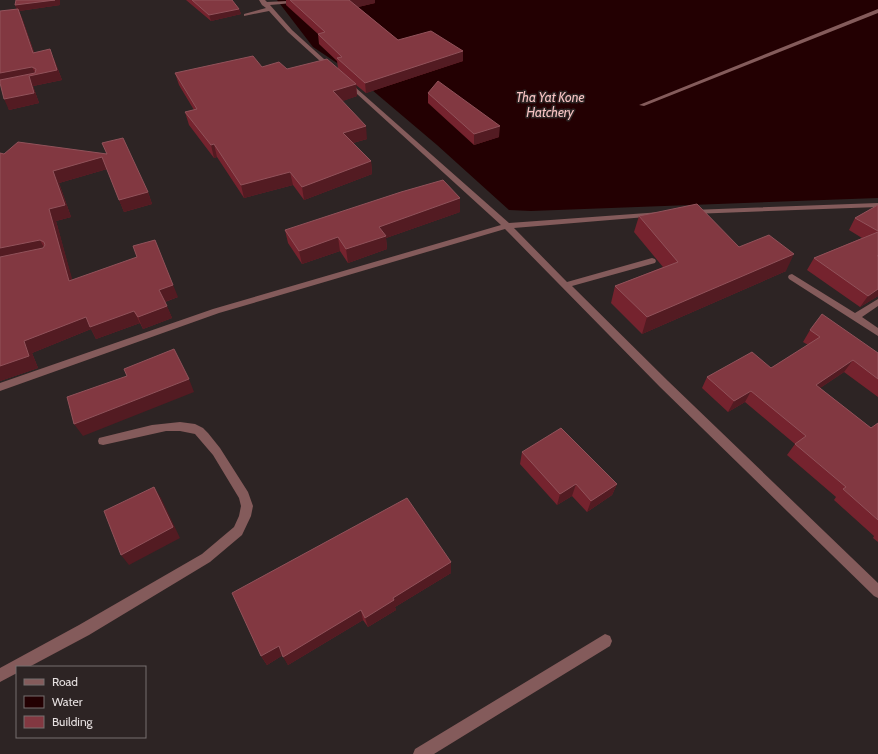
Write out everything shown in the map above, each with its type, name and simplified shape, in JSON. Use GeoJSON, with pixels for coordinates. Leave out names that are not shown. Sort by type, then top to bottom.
{"type":"FeatureCollection","features":[{"type":"Feature","properties":{"kind":"street"},"geometry":{"type":"LineString","coordinates":[[263,2],[304,0]]}},
{"type":"Feature","properties":{"kind":"street"},"geometry":{"type":"LineString","coordinates":[[263,2],[290,31],[507,226],[664,384],[878,592]]}},
{"type":"Feature","properties":{"kind":"street"},"geometry":{"type":"LineString","coordinates":[[246,15],[270,9]]}},
{"type":"Feature","properties":{"kind":"street"},"geometry":{"type":"LineString","coordinates":[[642,105],[878,11]]}},
{"type":"Feature","properties":{"kind":"street"},"geometry":{"type":"LineString","coordinates":[[687,213],[878,205]]}},
{"type":"Feature","properties":{"kind":"street"},"geometry":{"type":"LineString","coordinates":[[0,387],[216,311],[507,226],[623,215],[663,214]]}},
{"type":"Feature","properties":{"kind":"street"},"geometry":{"type":"LineString","coordinates":[[566,285],[652,261]]}},
{"type":"Feature","properties":{"kind":"street"},"geometry":{"type":"LineString","coordinates":[[792,277],[878,332]]}},
{"type":"Feature","properties":{"kind":"street"},"geometry":{"type":"LineString","coordinates":[[855,317],[878,302]]}},
{"type":"Feature","properties":{"kind":"street"},"geometry":{"type":"LineString","coordinates":[[18,666],[84,630],[206,558],[238,531],[245,516],[247,506],[244,496],[206,438],[198,430],[186,426],[154,429],[103,441]]}},
{"type":"Feature","properties":{"kind":"street"},"geometry":{"type":"LineString","coordinates":[[420,754],[605,641]]}},
{"type":"Feature","properties":{"kind":"street"},"geometry":{"type":"LineString","coordinates":[[0,676],[16,667]]}},
{"type":"Feature","properties":{"kind":"water","name":"Tha Yat Kone Hatchery"},"geometry":{"type":"Polygon","coordinates":[[[277,0],[878,0],[878,198],[531,211],[509,210],[437,145],[352,73],[313,47],[277,0]]]}},
{"type":"Feature","properties":{"kind":"building"},"geometry":{"type":"Polygon","coordinates":[[[16,0],[55,0],[15,5],[16,0]]]}},
{"type":"Feature","properties":{"kind":"building"},"geometry":{"type":"Polygon","coordinates":[[[192,0],[232,0],[239,9],[209,15],[192,0]]]}},
{"type":"Feature","properties":{"kind":"building"},"geometry":{"type":"Polygon","coordinates":[[[290,0],[349,0],[398,40],[431,31],[463,51],[365,83],[337,58],[342,57],[318,34],[325,32],[290,0]]]}},
{"type":"Feature","properties":{"kind":"building"},"geometry":{"type":"Polygon","coordinates":[[[18,9],[33,53],[50,49],[57,70],[29,76],[34,93],[4,99],[0,80],[35,73],[36,69],[32,67],[0,73],[0,11],[18,9]]]}},
{"type":"Feature","properties":{"kind":"building"},"geometry":{"type":"Polygon","coordinates":[[[253,56],[262,67],[279,62],[287,69],[327,59],[356,84],[333,91],[366,126],[343,133],[371,161],[302,187],[290,172],[241,185],[214,144],[211,145],[185,112],[197,109],[175,73],[253,56]]]}},
{"type":"Feature","properties":{"kind":"building"},"geometry":{"type":"Polygon","coordinates":[[[438,81],[500,126],[474,134],[428,93],[438,81]]]}},
{"type":"Feature","properties":{"kind":"building"},"geometry":{"type":"Polygon","coordinates":[[[123,138],[148,192],[119,200],[102,157],[53,171],[65,205],[49,209],[69,281],[137,257],[133,246],[155,240],[173,285],[159,290],[167,306],[138,317],[134,311],[90,327],[86,317],[24,341],[29,356],[0,366],[0,257],[43,248],[45,245],[44,242],[40,240],[0,248],[0,153],[4,154],[18,142],[107,154],[102,143],[123,138]]]}},
{"type":"Feature","properties":{"kind":"building"},"geometry":{"type":"Polygon","coordinates":[[[443,180],[460,198],[379,227],[386,236],[346,249],[338,237],[299,251],[285,230],[401,192],[443,180]]]}},
{"type":"Feature","properties":{"kind":"building"},"geometry":{"type":"Polygon","coordinates":[[[697,204],[739,247],[769,235],[794,254],[647,317],[615,286],[678,262],[639,216],[697,204]]]}},
{"type":"Feature","properties":{"kind":"building"},"geometry":{"type":"Polygon","coordinates":[[[878,205],[878,231],[855,218],[878,205]]]}},
{"type":"Feature","properties":{"kind":"building"},"geometry":{"type":"Polygon","coordinates":[[[878,232],[878,289],[868,296],[814,258],[878,232]]]}},
{"type":"Feature","properties":{"kind":"building"},"geometry":{"type":"Polygon","coordinates":[[[822,314],[878,353],[878,379],[853,360],[816,385],[871,428],[878,423],[878,520],[843,489],[846,487],[795,444],[806,436],[751,391],[734,401],[707,377],[752,352],[771,368],[820,337],[810,330],[822,314]]]}},
{"type":"Feature","properties":{"kind":"building"},"geometry":{"type":"Polygon","coordinates":[[[174,349],[189,379],[74,424],[67,397],[127,376],[124,369],[174,349]]]}},
{"type":"Feature","properties":{"kind":"building"},"geometry":{"type":"Polygon","coordinates":[[[561,428],[617,484],[591,501],[576,484],[560,494],[522,452],[561,428]]]}},
{"type":"Feature","properties":{"kind":"building"},"geometry":{"type":"Polygon","coordinates":[[[154,487],[173,527],[121,555],[104,511],[154,487]]]}},
{"type":"Feature","properties":{"kind":"building"},"geometry":{"type":"Polygon","coordinates":[[[407,498],[451,562],[393,598],[394,600],[365,618],[361,610],[283,657],[279,646],[261,656],[232,593],[407,498]]]}}]}
